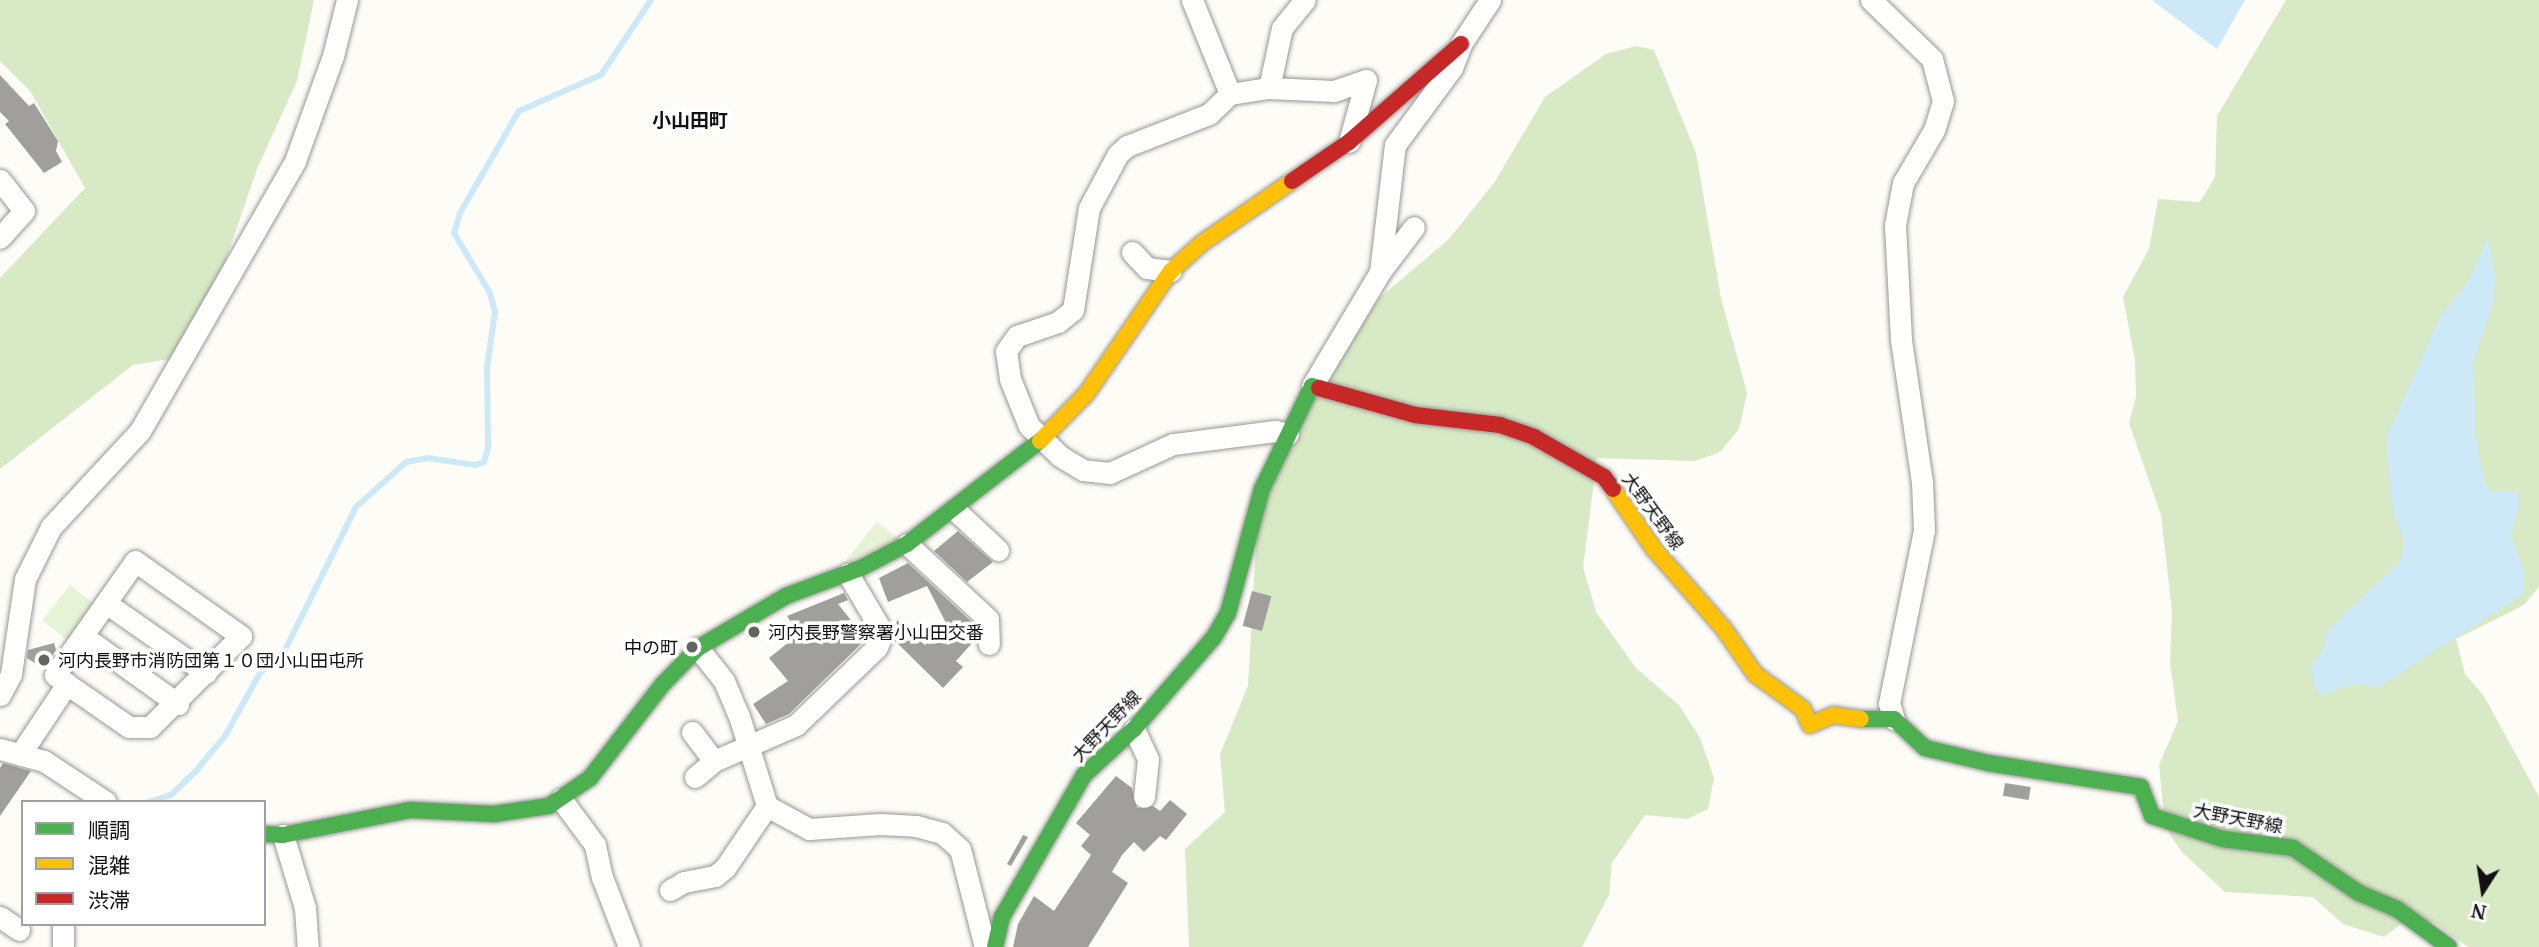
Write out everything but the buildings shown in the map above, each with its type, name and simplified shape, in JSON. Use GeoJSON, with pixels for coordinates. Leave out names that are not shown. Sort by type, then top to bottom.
{"type":"FeatureCollection","features":[{"type":"Feature","properties":{"kind":"main road"},"geometry":{"type":"LineString","coordinates":[[274,835],[411,810],[494,814],[550,806],[561,799],[590,778],[663,684],[698,648],[786,596],[848,574],[906,544],[955,510],[1041,440],[1087,393],[1171,271],[1202,243],[1349,142],[1461,44]]}},
{"type":"Feature","properties":{"kind":"main road","name":"大野天野線"},"geometry":{"type":"LineString","coordinates":[[995,947],[1002,917],[1083,775],[1134,729],[1214,637],[1228,613],[1262,489],[1312,386],[1415,415],[1500,425],[1567,455],[1604,477],[1654,549],[1724,629],[1755,674],[1803,709],[1810,725],[1833,715],[1879,722],[1894,719],[1925,748],[1988,763],[2141,788],[2152,816],[2223,839],[2293,848],[2359,893],[2397,909],[2449,947]]}},
{"type":"Feature","properties":{"kind":"street"},"geometry":{"type":"LineString","coordinates":[[0,695],[11,674],[25,579],[51,527],[140,431],[295,162],[333,56],[347,0]]}},
{"type":"Feature","properties":{"kind":"street"},"geometry":{"type":"LineString","coordinates":[[1192,0],[1230,94]]}},
{"type":"Feature","properties":{"kind":"street"},"geometry":{"type":"LineString","coordinates":[[1269,88],[1282,28],[1305,0]]}},
{"type":"Feature","properties":{"kind":"street"},"geometry":{"type":"LineString","coordinates":[[1380,272],[1395,145],[1452,68],[1461,44],[1490,0]]}},
{"type":"Feature","properties":{"kind":"street"},"geometry":{"type":"LineString","coordinates":[[1871,0],[1932,59],[1943,101],[1934,130],[1903,183],[1895,225],[1901,340],[1922,482],[1924,530],[1889,703],[1894,719]]}},
{"type":"Feature","properties":{"kind":"street"},"geometry":{"type":"LineString","coordinates":[[1288,434],[1275,431],[1173,444],[1110,473],[1074,466],[1041,440],[1022,415],[1006,351],[1017,336],[1058,322],[1073,310],[1073,235],[1118,154],[1209,114],[1230,94],[1269,88],[1309,93],[1334,91],[1366,80],[1349,142]]}},
{"type":"Feature","properties":{"kind":"street"},"geometry":{"type":"LineString","coordinates":[[0,180],[24,211],[0,238]]}},
{"type":"Feature","properties":{"kind":"street"},"geometry":{"type":"LineString","coordinates":[[1312,386],[1380,272],[1414,227]]}},
{"type":"Feature","properties":{"kind":"street"},"geometry":{"type":"LineString","coordinates":[[1132,253],[1147,268],[1171,271]]}},
{"type":"Feature","properties":{"kind":"street"},"geometry":{"type":"LineString","coordinates":[[955,510],[998,550]]}},
{"type":"Feature","properties":{"kind":"street"},"geometry":{"type":"LineString","coordinates":[[906,544],[988,619],[989,644]]}},
{"type":"Feature","properties":{"kind":"street"},"geometry":{"type":"LineString","coordinates":[[135,561],[240,636],[178,704],[149,727],[136,729],[55,675],[83,636],[135,561]]}},
{"type":"Feature","properties":{"kind":"street"},"geometry":{"type":"LineString","coordinates":[[695,777],[714,761],[796,724],[877,647],[883,633],[848,574]]}},
{"type":"Feature","properties":{"kind":"street"},"geometry":{"type":"LineString","coordinates":[[106,603],[206,673]]}},
{"type":"Feature","properties":{"kind":"street"},"geometry":{"type":"LineString","coordinates":[[83,636],[178,704]]}},
{"type":"Feature","properties":{"kind":"street"},"geometry":{"type":"LineString","coordinates":[[698,648],[724,681],[749,743],[759,791],[767,806],[809,829],[880,824],[916,826],[942,834],[960,849],[985,947]]}},
{"type":"Feature","properties":{"kind":"street"},"geometry":{"type":"LineString","coordinates":[[67,684],[10,751],[44,761],[103,800]]}},
{"type":"Feature","properties":{"kind":"street"},"geometry":{"type":"LineString","coordinates":[[1134,729],[1148,759],[1144,797]]}},
{"type":"Feature","properties":{"kind":"street"},"geometry":{"type":"LineString","coordinates":[[692,733],[714,761]]}},
{"type":"Feature","properties":{"kind":"street"},"geometry":{"type":"LineString","coordinates":[[561,799],[595,845],[602,877],[629,947]]}},
{"type":"Feature","properties":{"kind":"street"},"geometry":{"type":"LineString","coordinates":[[670,890],[684,882],[715,876],[725,868],[767,806]]}},
{"type":"Feature","properties":{"kind":"street"},"geometry":{"type":"LineString","coordinates":[[274,835],[305,908],[308,947]]}},
{"type":"Feature","properties":{"kind":"street"},"geometry":{"type":"LineString","coordinates":[[0,917],[19,930]]}},
{"type":"Feature","properties":{"kind":"street"},"geometry":{"type":"LineString","coordinates":[[63,926],[63,947]]}},
{"type":"Feature","properties":{"kind":"green space"},"geometry":{"type":"Polygon","coordinates":[[[0,0],[314,0],[297,81],[257,169],[193,355],[133,365],[0,469],[0,278],[85,188],[30,91],[0,61],[0,0]]]}},
{"type":"Feature","properties":{"kind":"green space"},"geometry":{"type":"Polygon","coordinates":[[[2286,0],[2539,0],[2539,587],[2524,605],[2456,639],[2465,674],[2484,696],[2539,797],[2539,947],[2468,947],[2434,922],[2401,924],[2384,937],[2343,924],[2313,897],[2225,892],[2181,851],[2165,827],[2159,765],[2178,721],[2170,662],[2172,611],[2161,515],[2129,423],[2136,397],[2135,360],[2123,297],[2149,249],[2158,199],[2200,202],[2215,177],[2217,116],[2286,0]]]}},
{"type":"Feature","properties":{"kind":"green space"},"geometry":{"type":"Polygon","coordinates":[[[1636,46],[1654,50],[1696,153],[1721,298],[1747,393],[1739,429],[1720,452],[1695,461],[1597,458],[1583,567],[1596,612],[1636,668],[1679,705],[1700,738],[1714,778],[1708,809],[1687,819],[1645,815],[1612,863],[1609,895],[1582,947],[1189,947],[1185,849],[1225,812],[1220,754],[1248,686],[1256,543],[1274,439],[1357,317],[1449,239],[1494,183],[1545,97],[1606,54],[1636,46]]]}},
{"type":"Feature","properties":{"kind":"green space"},"geometry":{"type":"Polygon","coordinates":[[[877,522],[899,539],[843,564],[877,522]]]}},
{"type":"Feature","properties":{"kind":"green space"},"geometry":{"type":"Polygon","coordinates":[[[70,585],[99,608],[71,643],[42,620],[70,585]]]}},
{"type":"Feature","properties":{"kind":"water"},"geometry":{"type":"Polygon","coordinates":[[[2152,0],[2245,0],[2217,49],[2152,0]]]}},
{"type":"Feature","properties":{"kind":"water"},"geometry":{"type":"Polygon","coordinates":[[[2488,237],[2496,277],[2493,304],[2474,358],[2475,434],[2485,483],[2493,492],[2517,492],[2520,502],[2511,537],[2524,569],[2524,594],[2377,688],[2354,683],[2322,695],[2314,685],[2311,666],[2323,651],[2327,631],[2401,561],[2404,542],[2393,510],[2386,439],[2440,317],[2469,280],[2488,237]]]}},
{"type":"Feature","properties":{"kind":"waterway"},"geometry":{"type":"LineString","coordinates":[[155,800],[171,795],[195,772],[225,736],[260,673],[283,654],[356,507],[406,462],[428,458],[475,465],[484,462],[488,448],[487,367],[495,312],[490,293],[454,233],[460,213],[519,111],[601,75],[651,0]]}},
{"type":"Feature","properties":{"kind":"traffic: fast"},"geometry":{"type":"LineString","coordinates":[[995,947],[1002,917],[1084,775],[1134,729],[1214,637],[1228,613],[1262,489],[1312,386],[1319,388]]}},
{"type":"Feature","properties":{"kind":"traffic: fast"},"geometry":{"type":"LineString","coordinates":[[266,834],[283,835],[411,810],[494,814],[549,806],[590,778],[663,684],[698,648],[786,596],[861,568],[907,544],[1040,441]]}},
{"type":"Feature","properties":{"kind":"traffic: fast"},"geometry":{"type":"LineString","coordinates":[[1861,719],[1894,719],[1925,748],[1988,763],[2141,787],[2152,816],[2223,839],[2293,848],[2359,893],[2397,909],[2449,947]]}},
{"type":"Feature","properties":{"kind":"traffic: slow"},"geometry":{"type":"LineString","coordinates":[[1040,441],[1087,393],[1171,271],[1202,243],[1292,181]]}},
{"type":"Feature","properties":{"kind":"traffic: slow"},"geometry":{"type":"LineString","coordinates":[[1613,489],[1654,549],[1724,629],[1755,674],[1803,709],[1810,725],[1833,715],[1861,719]]}},
{"type":"Feature","properties":{"kind":"traffic: jam"},"geometry":{"type":"LineString","coordinates":[[1292,181],[1349,142],[1461,44]]}},
{"type":"Feature","properties":{"kind":"traffic: jam"},"geometry":{"type":"LineString","coordinates":[[1319,388],[1415,415],[1500,425],[1534,437],[1604,477],[1613,489]]}},
{"type":"Feature","properties":{"kind":"place","name":"河内長野警察署小山田交番"},"geometry":{"type":"Point","coordinates":[754,632]}},
{"type":"Feature","properties":{"kind":"place","name":"中の町"},"geometry":{"type":"Point","coordinates":[692,647]}},
{"type":"Feature","properties":{"kind":"place","name":"河内長野市消防団第１０団小山田屯所"},"geometry":{"type":"Point","coordinates":[44,660]}},
{"type":"Feature","properties":{"kind":"district","name":"小山田町"},"geometry":{"type":"Point","coordinates":[690,120]}}]}
